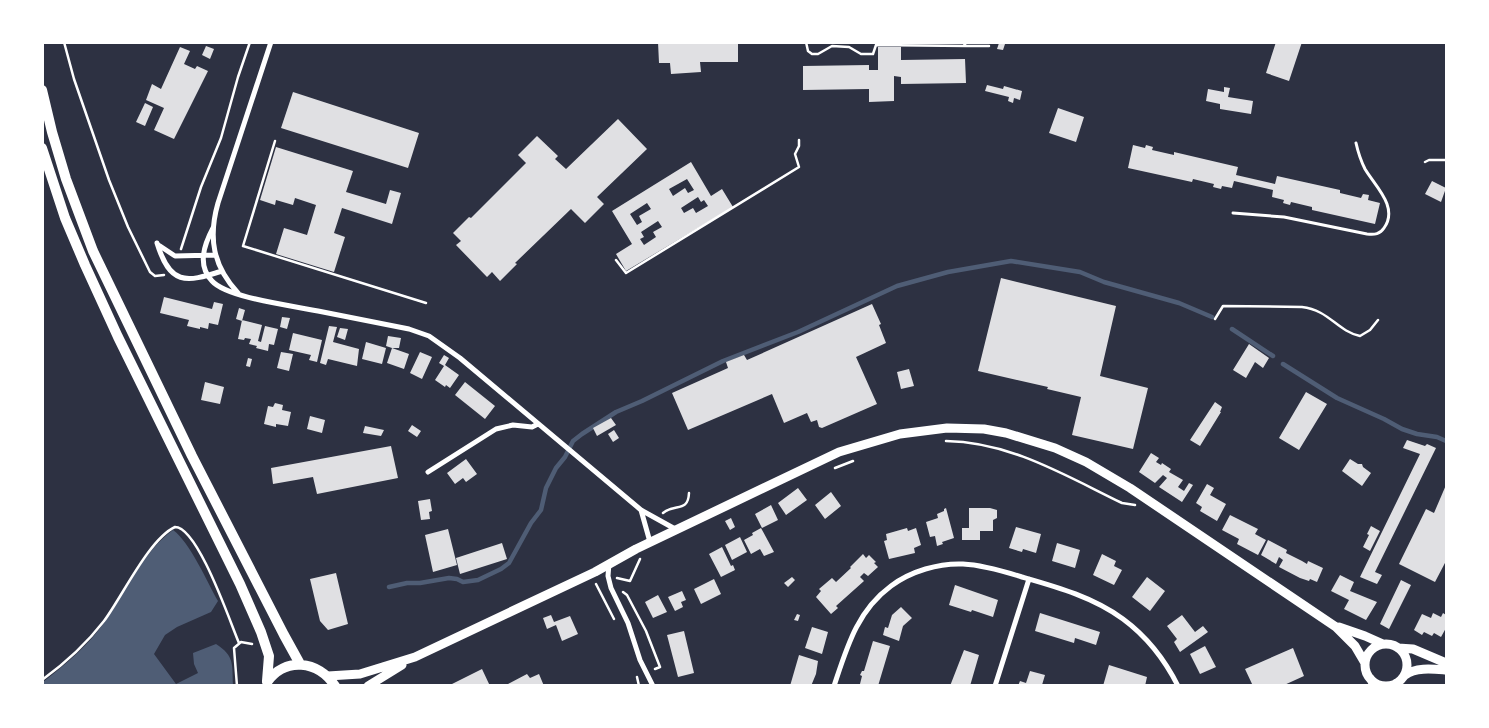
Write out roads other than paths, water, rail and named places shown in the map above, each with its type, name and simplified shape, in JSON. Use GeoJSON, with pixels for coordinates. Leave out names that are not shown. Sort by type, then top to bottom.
{"type":"FeatureCollection","features":[{"type":"Feature","properties":{"kind":"main road"},"geometry":{"type":"LineString","coordinates":[[42,90],[66,179],[93,251],[192,456],[300,664]]}},
{"type":"Feature","properties":{"kind":"main road"},"geometry":{"type":"LineString","coordinates":[[42,148],[65,218],[85,264],[118,336],[240,584],[261,632],[269,656],[266,683]]}},
{"type":"Feature","properties":{"kind":"main road"},"geometry":{"type":"LineString","coordinates":[[368,686],[415,657],[848,448],[900,434],[947,428],[984,429],[1006,433],[1033,441],[1086,462],[1142,496],[1336,627],[1355,646],[1372,682],[1383,685],[1396,684],[1409,672],[1425,669],[1446,670]]}},
{"type":"Feature","properties":{"kind":"main road"},"geometry":{"type":"LineString","coordinates":[[1336,627],[1384,644]]}},
{"type":"Feature","properties":{"kind":"main road"},"geometry":{"type":"LineString","coordinates":[[1365,664],[1369,653],[1378,646],[1391,644],[1398,648],[1406,657],[1407,669],[1405,675]]}},
{"type":"Feature","properties":{"kind":"main road"},"geometry":{"type":"LineString","coordinates":[[1398,648],[1413,649],[1446,663]]}},
{"type":"Feature","properties":{"kind":"main road"},"geometry":{"type":"LineString","coordinates":[[328,676],[360,674],[415,657]]}},
{"type":"Feature","properties":{"kind":"main road"},"geometry":{"type":"LineString","coordinates":[[266,683],[285,667],[300,664],[315,667],[328,676],[334,686]]}},
{"type":"Feature","properties":{"kind":"street"},"geometry":{"type":"LineString","coordinates":[[271,42],[222,191],[212,228],[205,244],[203,262],[208,276],[222,289],[265,301],[409,329],[425,334],[448,348],[641,510],[677,530]]}},
{"type":"Feature","properties":{"kind":"street"},"geometry":{"type":"LineString","coordinates":[[212,228],[215,255],[222,271],[239,294]]}},
{"type":"Feature","properties":{"kind":"street"},"geometry":{"type":"LineString","coordinates":[[215,255],[183,257],[170,254],[158,244],[162,258],[173,272],[184,278],[191,280],[222,271]]}},
{"type":"Feature","properties":{"kind":"street"},"geometry":{"type":"LineString","coordinates":[[428,472],[496,430],[513,425],[532,428],[538,424]]}},
{"type":"Feature","properties":{"kind":"street"},"geometry":{"type":"LineString","coordinates":[[641,510],[650,542]]}},
{"type":"Feature","properties":{"kind":"street"},"geometry":{"type":"LineString","coordinates":[[610,562],[608,576],[611,588],[628,623],[640,660],[653,686]]}},
{"type":"Feature","properties":{"kind":"street"},"geometry":{"type":"LineString","coordinates":[[834,686],[850,638],[861,618],[884,591],[904,578],[926,570],[961,564],[990,568],[1069,591],[1108,609],[1124,620],[1151,645],[1178,686]]}},
{"type":"Feature","properties":{"kind":"street"},"geometry":{"type":"LineString","coordinates":[[995,686],[1029,579]]}},
{"type":"Feature","properties":{"kind":"lane"},"geometry":{"type":"LineString","coordinates":[[1233,213],[1284,218],[1374,235],[1380,233],[1387,223],[1389,216],[1388,206],[1364,168],[1356,143]]}},
{"type":"Feature","properties":{"kind":"water"},"geometry":{"type":"Polygon","coordinates":[[[173,530],[186,543],[218,601],[211,612],[177,627],[165,635],[154,654],[176,684],[198,673],[194,664],[193,653],[216,644],[229,657],[232,666],[233,685],[43,686],[43,682],[85,646],[106,620],[144,560],[162,539],[173,530]]]}},
{"type":"Feature","properties":{"kind":"waterway"},"geometry":{"type":"LineString","coordinates":[[389,587],[449,578],[463,582],[478,580],[501,569],[509,563],[531,523],[541,510],[546,488],[556,468],[565,457],[573,441],[582,434],[616,412],[723,361],[798,332],[897,286],[948,272],[1011,261],[1080,272],[1104,282],[1179,303],[1212,317]]}},
{"type":"Feature","properties":{"kind":"waterway"},"geometry":{"type":"LineString","coordinates":[[1232,329],[1273,356]]}},
{"type":"Feature","properties":{"kind":"waterway"},"geometry":{"type":"LineString","coordinates":[[1283,364],[1337,398],[1402,429],[1446,441]]}}]}
